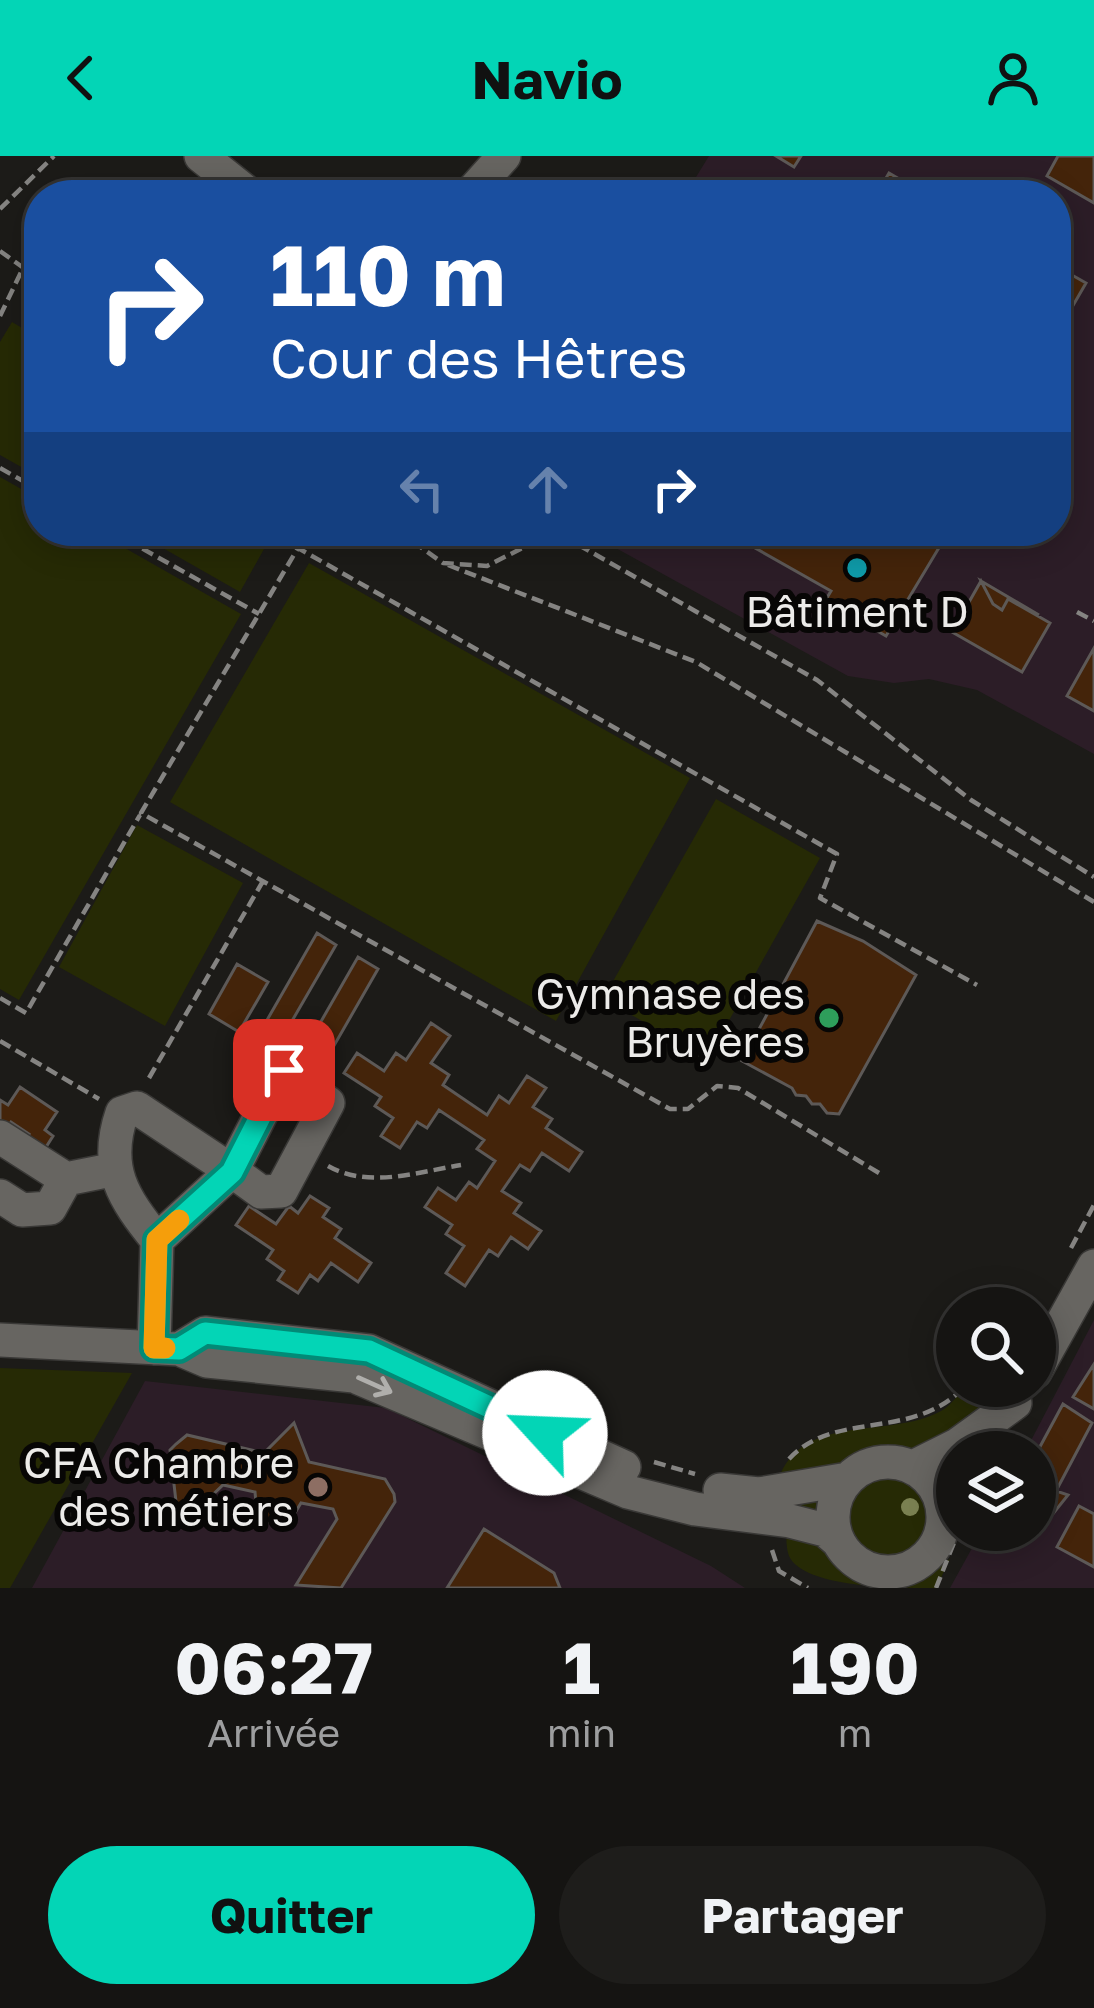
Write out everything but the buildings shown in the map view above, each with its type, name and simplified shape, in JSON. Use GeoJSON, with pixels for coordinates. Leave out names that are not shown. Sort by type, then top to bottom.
{"type":"FeatureCollection","features":[{"type":"Feature","properties":{"kind":"street"},"geometry":{"type":"LineString","coordinates":[[201,156],[231,180]]}},
{"type":"Feature","properties":{"kind":"street"},"geometry":{"type":"LineString","coordinates":[[482,180],[504,156]]}},
{"type":"Feature","properties":{"kind":"street"},"geometry":{"type":"LineString","coordinates":[[157,1240],[232,1172],[284,1070],[328,1103],[281,1191],[261,1192],[232,1172],[137,1108],[122,1113],[112,1142],[116,1169],[128,1204],[157,1240],[167,1348]]}},
{"type":"Feature","properties":{"kind":"street"},"geometry":{"type":"LineString","coordinates":[[0,1137],[66,1179],[116,1169]]}},
{"type":"Feature","properties":{"kind":"street"},"geometry":{"type":"LineString","coordinates":[[0,1196],[22,1210],[50,1208],[66,1179]]}},
{"type":"Feature","properties":{"kind":"street"},"geometry":{"type":"LineString","coordinates":[[1056,1334],[1094,1266]]}},
{"type":"Feature","properties":{"kind":"street"},"geometry":{"type":"LineString","coordinates":[[167,1348],[205,1333],[369,1351],[587,1453],[688,1486],[759,1494],[848,1478],[877,1463],[913,1467],[957,1445],[1006,1407]]}},
{"type":"Feature","properties":{"kind":"street"},"geometry":{"type":"LineString","coordinates":[[0,1340],[167,1348],[207,1361],[354,1376],[628,1492],[695,1509],[825,1530],[874,1579],[897,1572],[923,1579],[936,1546]]}},
{"type":"Feature","properties":{"kind":"street"},"geometry":{"type":"LineString","coordinates":[[913,1467],[936,1489]]}},
{"type":"Feature","properties":{"kind":"street"},"geometry":{"type":"LineString","coordinates":[[838,1542],[834,1508],[848,1478]]}},
{"type":"Feature","properties":{"kind":"path"},"geometry":{"type":"LineString","coordinates":[[30,180],[54,156]]}},
{"type":"Feature","properties":{"kind":"path"},"geometry":{"type":"LineString","coordinates":[[0,209],[24,185]]}},
{"type":"Feature","properties":{"kind":"path"},"geometry":{"type":"LineString","coordinates":[[0,251],[23,268],[0,316]]}},
{"type":"Feature","properties":{"kind":"path"},"geometry":{"type":"LineString","coordinates":[[139,546],[259,614]]}},
{"type":"Feature","properties":{"kind":"path"},"geometry":{"type":"LineString","coordinates":[[419,546],[443,563],[696,662],[1094,902]]}},
{"type":"Feature","properties":{"kind":"path"},"geometry":{"type":"LineString","coordinates":[[443,563],[488,566],[527,546]]}},
{"type":"Feature","properties":{"kind":"path"},"geometry":{"type":"LineString","coordinates":[[580,546],[817,680],[971,800],[1094,877]]}},
{"type":"Feature","properties":{"kind":"path"},"geometry":{"type":"LineString","coordinates":[[0,998],[26,1012],[298,548],[837,854],[820,898],[977,985]]}},
{"type":"Feature","properties":{"kind":"path"},"geometry":{"type":"LineString","coordinates":[[1078,612],[1094,621]]}},
{"type":"Feature","properties":{"kind":"path"},"geometry":{"type":"LineString","coordinates":[[141,813],[670,1109],[688,1109],[716,1086],[738,1088],[879,1173]]}},
{"type":"Feature","properties":{"kind":"path"},"geometry":{"type":"LineString","coordinates":[[149,1078],[262,881]]}},
{"type":"Feature","properties":{"kind":"path"},"geometry":{"type":"LineString","coordinates":[[0,1041],[122,1113]]}},
{"type":"Feature","properties":{"kind":"path"},"geometry":{"type":"LineString","coordinates":[[302,1152],[346,1177],[376,1179],[461,1165]]}},
{"type":"Feature","properties":{"kind":"path"},"geometry":{"type":"LineString","coordinates":[[923,1579],[936,1550]]}},
{"type":"Feature","properties":{"kind":"shaded area"},"geometry":{"type":"Polygon","coordinates":[[[709,156],[1094,156],[1094,754],[977,690],[929,679],[894,683],[848,676],[612,546],[1071,546],[1071,180],[694,180],[709,156]]]}},
{"type":"Feature","properties":{"kind":"shaded area"},"geometry":{"type":"Polygon","coordinates":[[[1094,1320],[1094,1588],[950,1588],[970,1551],[1056,1551],[1056,1431],[1036,1431],[1049,1407],[1056,1407],[1056,1393],[1094,1320]]]}},
{"type":"Feature","properties":{"kind":"shaded area","name":"CFA Chambre des métiers"},"geometry":{"type":"Polygon","coordinates":[[[145,1381],[386,1408],[711,1566],[745,1588],[32,1588],[145,1381]]]}},
{"type":"Feature","properties":{"kind":"green space"},"geometry":{"type":"Polygon","coordinates":[[[12,322],[24,329],[24,469],[0,455],[0,342],[12,322]]]}},
{"type":"Feature","properties":{"kind":"green space"},"geometry":{"type":"Polygon","coordinates":[[[0,477],[24,491],[24,546],[121,546],[241,614],[19,1000],[0,989],[0,477]]]}},
{"type":"Feature","properties":{"kind":"green space"},"geometry":{"type":"Polygon","coordinates":[[[159,546],[266,546],[240,592],[159,546]]]}},
{"type":"Feature","properties":{"kind":"green space"},"geometry":{"type":"Polygon","coordinates":[[[309,563],[690,778],[556,1021],[170,802],[309,563]]]}},
{"type":"Feature","properties":{"kind":"green space"},"geometry":{"type":"Polygon","coordinates":[[[716,799],[820,858],[708,1058],[603,999],[716,799]]]}},
{"type":"Feature","properties":{"kind":"green space"},"geometry":{"type":"Polygon","coordinates":[[[137,825],[243,883],[165,1026],[59,967],[137,825]]]}},
{"type":"Feature","properties":{"kind":"green space"},"geometry":{"type":"Polygon","coordinates":[[[0,1368],[132,1373],[10,1588],[0,1588],[0,1368]]]}},
{"type":"Feature","properties":{"kind":"green space"},"geometry":{"type":"Polygon","coordinates":[[[945,1407],[1012,1407],[996,1431],[936,1431],[936,1498],[928,1479],[887,1461],[855,1472],[834,1508],[840,1542],[860,1563],[889,1570],[921,1562],[914,1582],[950,1559],[936,1588],[853,1584],[798,1567],[789,1556],[786,1540],[795,1490],[778,1480],[790,1458],[827,1435],[897,1424],[945,1407]]]}},
{"type":"Feature","properties":{"kind":"green space"},"geometry":{"type":"Polygon","coordinates":[[[888,1477],[916,1489],[928,1517],[916,1545],[888,1557],[860,1545],[848,1517],[860,1489],[888,1477]]]}},
{"type":"Feature","properties":{"kind":"slow traffic"},"geometry":{"type":"LineString","coordinates":[[165,1348],[154,1348],[157,1240],[179,1220]]}},
{"type":"Feature","properties":{"kind":"place","name":"Bâtiment D"},"geometry":{"type":"Point","coordinates":[857,568]}},
{"type":"Feature","properties":{"kind":"place","name":"Gymnase des Bruyères"},"geometry":{"type":"Point","coordinates":[829,1018]}},
{"type":"Feature","properties":{"kind":"place","name":"CFA Chambre des métiers"},"geometry":{"type":"Point","coordinates":[318,1487]}},
{"type":"Feature","properties":{"kind":"route"},"geometry":{"type":"LineString","coordinates":[[284,1070],[232,1172],[157,1240],[154,1348],[179,1349],[205,1333],[369,1351],[545,1433]]}}]}
